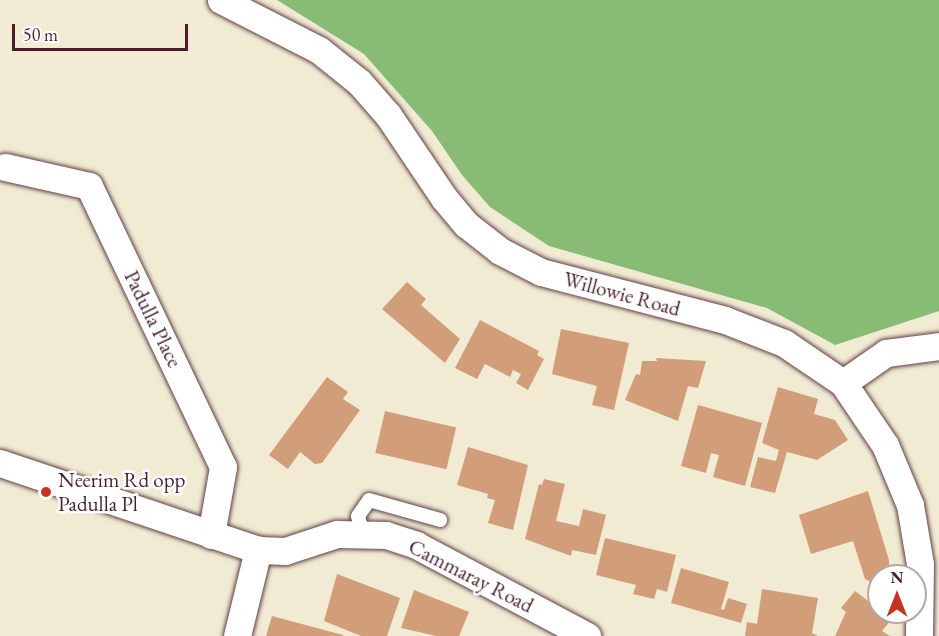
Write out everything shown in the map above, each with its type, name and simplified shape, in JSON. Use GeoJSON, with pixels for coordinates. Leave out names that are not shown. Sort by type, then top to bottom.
{"type":"FeatureCollection","features":[{"type":"Feature","properties":{"kind":"street","name":"Willowie Road"},"geometry":{"type":"LineString","coordinates":[[221,0],[319,50],[359,82],[388,114],[444,198],[467,225],[500,251],[541,272],[725,321],[774,339],[843,383],[885,445],[909,505],[920,564],[918,636]]}},
{"type":"Feature","properties":{"kind":"street","name":"Padulla Place"},"geometry":{"type":"LineString","coordinates":[[5,167],[89,186],[224,467],[211,535]]}},
{"type":"Feature","properties":{"kind":"street"},"geometry":{"type":"LineString","coordinates":[[843,383],[886,353],[939,346]]}},
{"type":"Feature","properties":{"kind":"street","name":"Cammaray Road"},"geometry":{"type":"LineString","coordinates":[[0,463],[258,549],[285,551],[338,534],[362,532],[416,545],[587,636]]}},
{"type":"Feature","properties":{"kind":"street"},"geometry":{"type":"LineString","coordinates":[[237,636],[258,549]]}},
{"type":"Feature","properties":{"kind":"lane"},"geometry":{"type":"LineString","coordinates":[[362,532],[358,516],[369,500],[440,520]]}},
{"type":"Feature","properties":{"kind":"green space"},"geometry":{"type":"Polygon","coordinates":[[[277,0],[939,0],[939,311],[835,345],[767,308],[549,246],[490,207],[462,175],[432,131],[364,54],[277,0]]]}},
{"type":"Feature","properties":{"kind":"building"},"geometry":{"type":"Polygon","coordinates":[[[407,282],[426,299],[421,305],[460,339],[445,363],[382,309],[407,282]]]}},
{"type":"Feature","properties":{"kind":"building"},"geometry":{"type":"Polygon","coordinates":[[[480,320],[539,351],[537,355],[544,359],[528,390],[516,383],[521,374],[513,370],[510,377],[485,364],[477,379],[455,368],[480,320]]]}},
{"type":"Feature","properties":{"kind":"building"},"geometry":{"type":"Polygon","coordinates":[[[561,329],[629,343],[614,410],[592,405],[597,386],[552,374],[561,329]]]}},
{"type":"Feature","properties":{"kind":"building"},"geometry":{"type":"Polygon","coordinates":[[[656,358],[706,361],[698,388],[688,386],[678,421],[625,400],[636,374],[640,375],[642,361],[657,361],[656,358]]]}},
{"type":"Feature","properties":{"kind":"building"},"geometry":{"type":"Polygon","coordinates":[[[327,377],[348,392],[343,399],[360,410],[322,463],[315,464],[300,452],[288,469],[269,455],[327,377]]]}},
{"type":"Feature","properties":{"kind":"building"},"geometry":{"type":"Polygon","coordinates":[[[778,387],[818,399],[814,414],[835,420],[848,440],[817,460],[787,452],[775,493],[750,487],[758,457],[776,461],[779,450],[762,443],[778,387]]]}},
{"type":"Feature","properties":{"kind":"building"},"geometry":{"type":"Polygon","coordinates":[[[698,405],[762,423],[745,486],[713,477],[719,455],[711,453],[706,473],[681,466],[698,405]]]}},
{"type":"Feature","properties":{"kind":"building"},"geometry":{"type":"Polygon","coordinates":[[[385,411],[456,427],[446,469],[375,453],[385,411]]]}},
{"type":"Feature","properties":{"kind":"building"},"geometry":{"type":"Polygon","coordinates":[[[468,447],[528,465],[513,530],[488,523],[495,500],[487,498],[488,494],[457,485],[468,447]]]}},
{"type":"Feature","properties":{"kind":"building"},"geometry":{"type":"Polygon","coordinates":[[[544,479],[565,484],[556,521],[579,526],[583,509],[606,515],[596,555],[572,550],[571,556],[525,539],[539,484],[542,485],[544,479]]]}},
{"type":"Feature","properties":{"kind":"building"},"geometry":{"type":"Polygon","coordinates":[[[868,491],[889,564],[867,564],[867,580],[853,541],[811,554],[799,515],[868,491]]]}},
{"type":"Feature","properties":{"kind":"building"},"geometry":{"type":"Polygon","coordinates":[[[605,538],[676,555],[667,592],[657,589],[654,599],[633,594],[636,585],[596,575],[605,538]]]}},
{"type":"Feature","properties":{"kind":"building"},"geometry":{"type":"Polygon","coordinates":[[[681,568],[729,582],[721,609],[724,610],[728,598],[747,604],[741,623],[671,603],[681,568]]]}},
{"type":"Feature","properties":{"kind":"building"},"geometry":{"type":"Polygon","coordinates":[[[337,574],[400,598],[387,636],[361,636],[324,621],[337,574]]]}},
{"type":"Feature","properties":{"kind":"building"},"geometry":{"type":"Polygon","coordinates":[[[762,589],[818,598],[812,633],[818,636],[745,636],[747,622],[757,624],[762,589]]]}},
{"type":"Feature","properties":{"kind":"building"},"geometry":{"type":"Polygon","coordinates":[[[414,590],[469,612],[459,636],[436,636],[401,628],[414,590]]]}},
{"type":"Feature","properties":{"kind":"building"},"geometry":{"type":"Polygon","coordinates":[[[855,591],[867,600],[867,624],[888,624],[882,631],[890,636],[835,636],[846,612],[841,608],[855,591]]]}},
{"type":"Feature","properties":{"kind":"building"},"geometry":{"type":"Polygon","coordinates":[[[272,616],[343,635],[343,636],[266,636],[272,616]]]}},
{"type":"Feature","properties":{"kind":"place","name":"Neerim Rd opp Padulla Pl"},"geometry":{"type":"Point","coordinates":[46,492]}}]}
